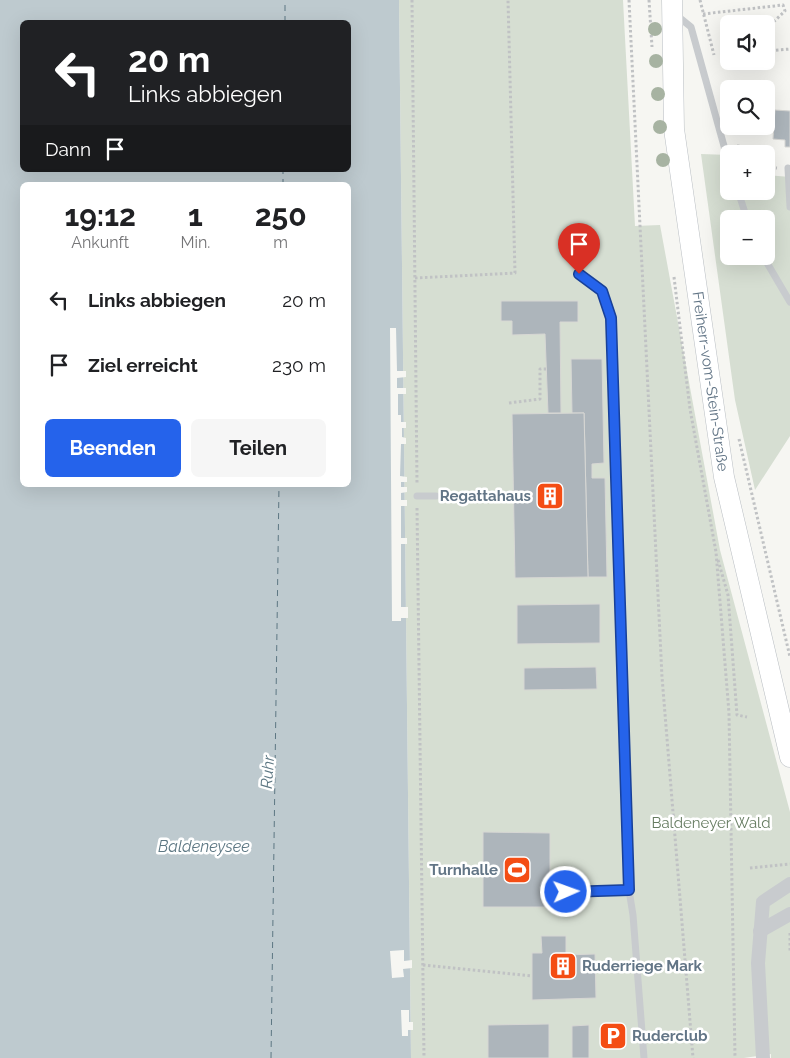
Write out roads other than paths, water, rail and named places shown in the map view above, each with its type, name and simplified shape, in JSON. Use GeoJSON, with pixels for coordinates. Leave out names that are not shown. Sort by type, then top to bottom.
{"type":"FeatureCollection","features":[{"type":"Feature","properties":{"kind":"main road","name":"Freiherr-vom-Stein-Straße"},"geometry":{"type":"LineString","coordinates":[[672,6],[674,129],[724,477],[790,757]]}},
{"type":"Feature","properties":{"kind":"street"},"geometry":{"type":"LineString","coordinates":[[764,1058],[758,963],[763,902],[790,884]]}},
{"type":"Feature","properties":{"kind":"street"},"geometry":{"type":"LineString","coordinates":[[760,931],[790,914]]}},
{"type":"Feature","properties":{"kind":"lane"},"geometry":{"type":"LineString","coordinates":[[672,6],[691,27],[724,145]]}},
{"type":"Feature","properties":{"kind":"lane"},"geometry":{"type":"LineString","coordinates":[[788,168],[790,207]]}},
{"type":"Feature","properties":{"kind":"lane"},"geometry":{"type":"LineString","coordinates":[[768,265],[790,302]]}},
{"type":"Feature","properties":{"kind":"lane"},"geometry":{"type":"LineString","coordinates":[[579,274],[602,291],[611,318],[629,890],[634,915],[644,1058]]}},
{"type":"Feature","properties":{"kind":"lane"},"geometry":{"type":"LineString","coordinates":[[417,496],[436,496]]}},
{"type":"Feature","properties":{"kind":"lane"},"geometry":{"type":"LineString","coordinates":[[566,892],[629,890]]}},
{"type":"Feature","properties":{"kind":"water","name":"Baldeneysee"},"geometry":{"type":"Polygon","coordinates":[[[0,0],[399,0],[411,1058],[0,1058],[0,0]]]}},
{"type":"Feature","properties":{"kind":"place","name":"Regattahaus"},"geometry":{"type":"Point","coordinates":[550,496]}},
{"type":"Feature","properties":{"kind":"place","name":"Turnhalle"},"geometry":{"type":"Point","coordinates":[517,870]}},
{"type":"Feature","properties":{"kind":"place","name":"Ruderriege Mark"},"geometry":{"type":"Point","coordinates":[563,966]}},
{"type":"Feature","properties":{"kind":"place","name":"Ruderclub"},"geometry":{"type":"Point","coordinates":[613,1036]}},
{"type":"Feature","properties":{"kind":"water label","name":"Ruhr"},"geometry":{"type":"Point","coordinates":[267,772]}},
{"type":"Feature","properties":{"kind":"park label","name":"Baldeneyer Wald"},"geometry":{"type":"Point","coordinates":[711,823]}}]}
